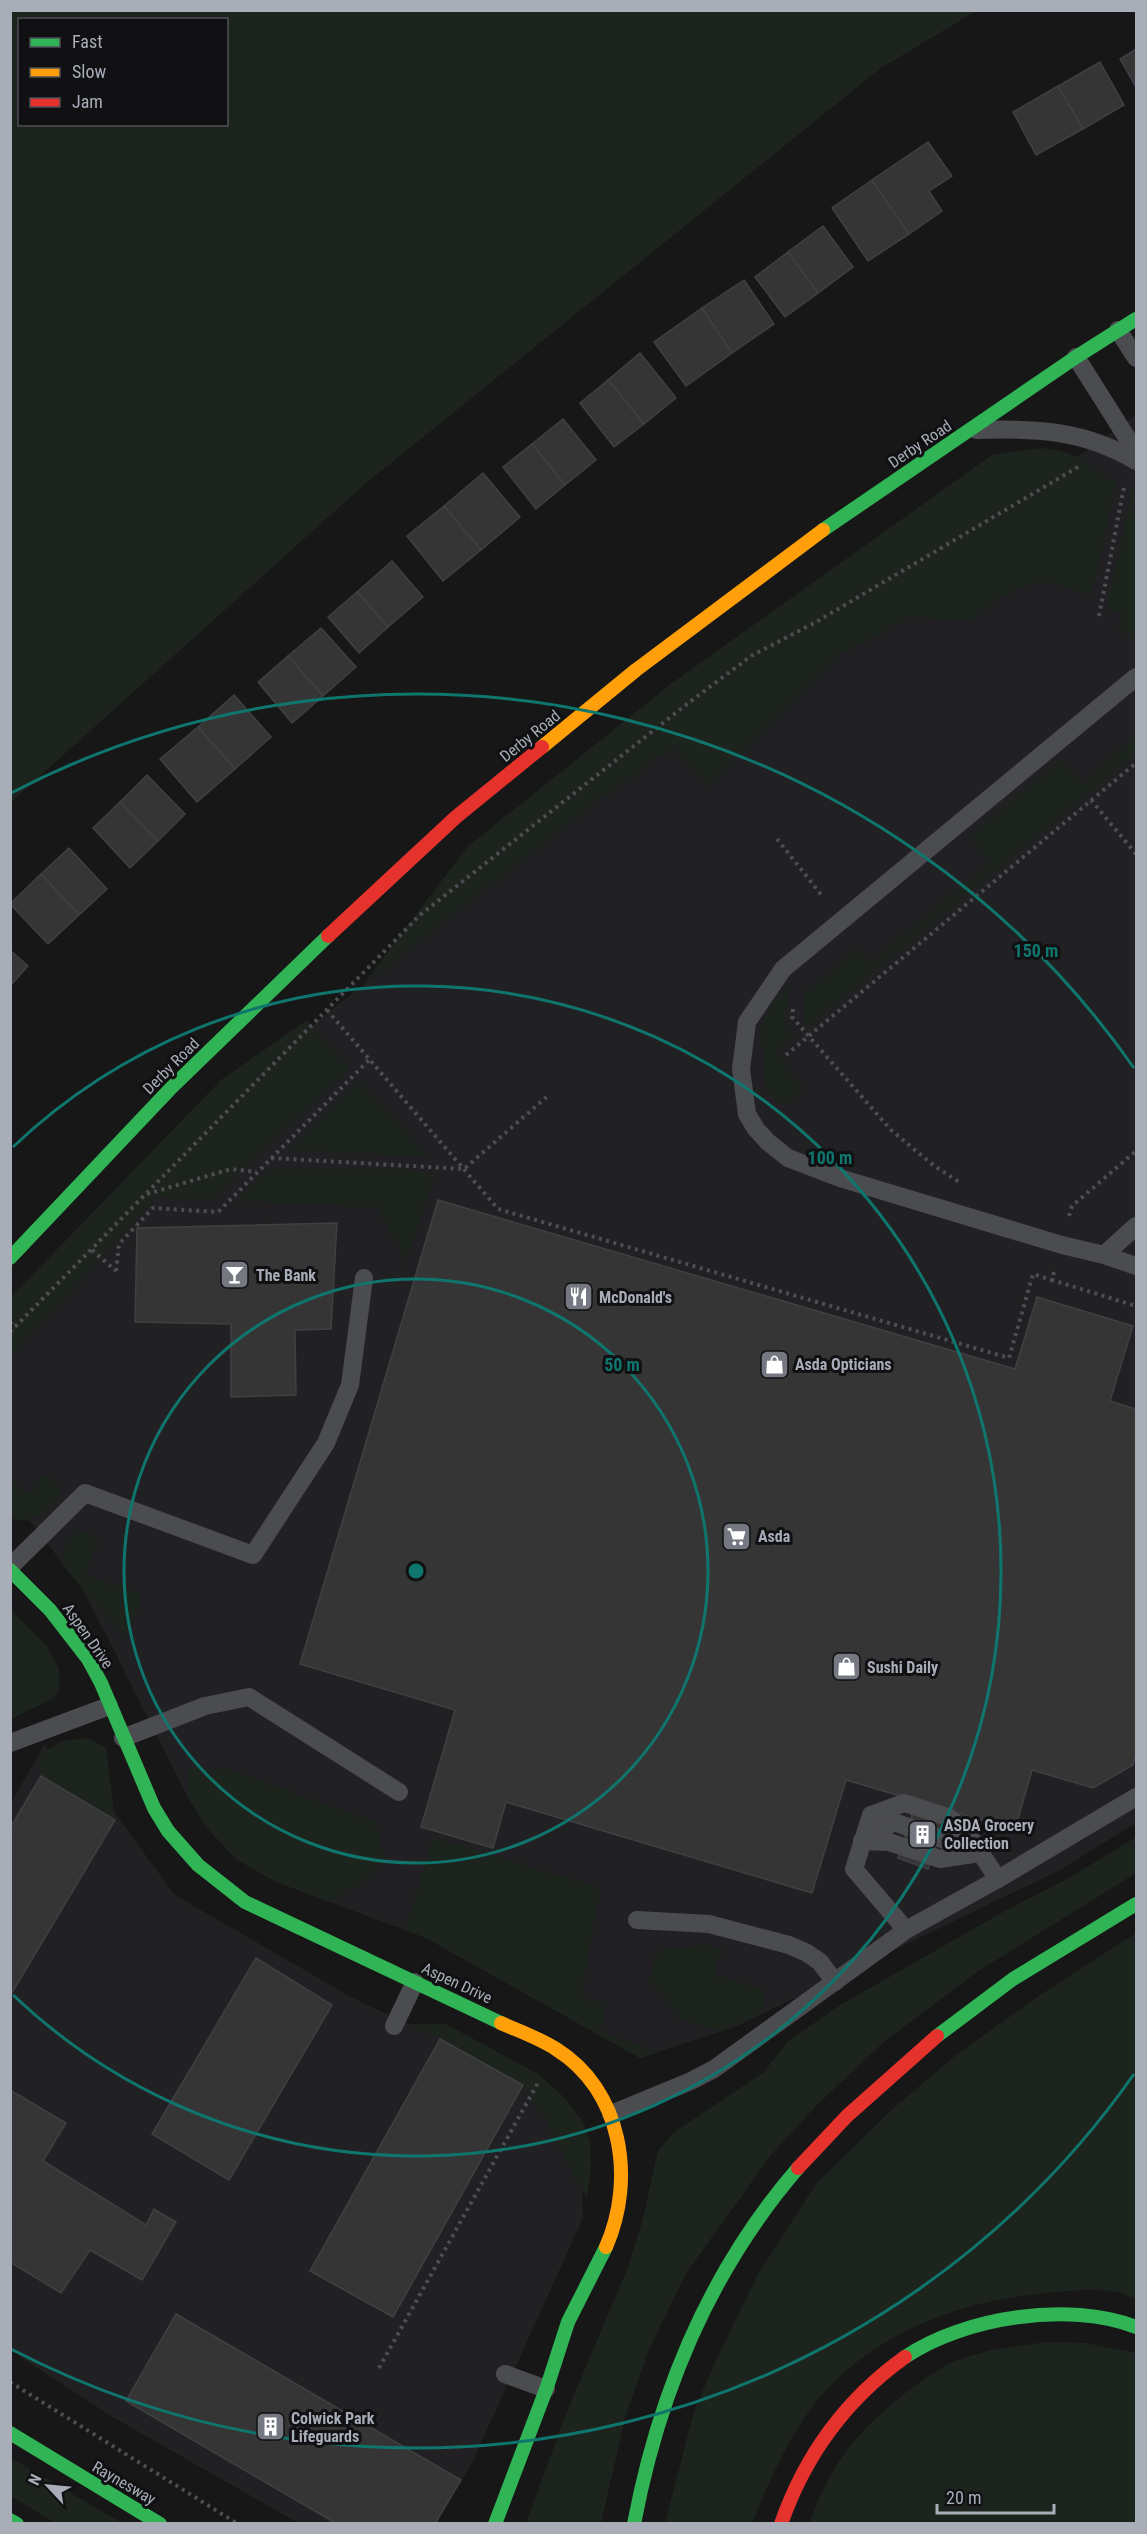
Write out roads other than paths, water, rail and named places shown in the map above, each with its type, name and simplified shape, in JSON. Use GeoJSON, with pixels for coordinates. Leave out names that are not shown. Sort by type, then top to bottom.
{"type":"FeatureCollection","features":[{"type":"Feature","properties":{"kind":"main road","name":"Derby Road"},"geometry":{"type":"LineString","coordinates":[[10,1258],[172,1087],[313,950],[456,817],[636,670],[797,548],[1076,357],[1137,319]]}},
{"type":"Feature","properties":{"kind":"main road","name":"Aspen Drive"},"geometry":{"type":"LineString","coordinates":[[10,1568],[73,1638],[92,1667],[154,1808],[168,1831],[198,1865],[232,1893],[556,2049],[572,2060],[591,2080],[611,2114],[622,2150],[619,2203],[612,2231],[568,2322],[546,2388],[495,2523]]}},
{"type":"Feature","properties":{"kind":"main road"},"geometry":{"type":"LineString","coordinates":[[634,2523],[644,2469],[676,2370],[698,2320],[722,2274],[793,2174],[853,2110],[949,2026],[1012,1980],[1137,1904]]}},
{"type":"Feature","properties":{"kind":"main road"},"geometry":{"type":"LineString","coordinates":[[781,2523],[799,2479],[819,2440],[846,2406],[885,2372],[927,2344],[976,2327],[1041,2314],[1089,2316],[1137,2326]]}},
{"type":"Feature","properties":{"kind":"main road","name":"Raynesway"},"geometry":{"type":"LineString","coordinates":[[10,2433],[160,2523]]}},
{"type":"Feature","properties":{"kind":"main road"},"geometry":{"type":"LineString","coordinates":[[10,2520],[17,2523]]}},
{"type":"Feature","properties":{"kind":"lane"},"geometry":{"type":"LineString","coordinates":[[1118,330],[1137,358]]}},
{"type":"Feature","properties":{"kind":"lane"},"geometry":{"type":"LineString","coordinates":[[1076,357],[1129,455]]}},
{"type":"Feature","properties":{"kind":"lane"},"geometry":{"type":"LineString","coordinates":[[968,431],[1028,428],[1071,435],[1129,455]]}},
{"type":"Feature","properties":{"kind":"lane"},"geometry":{"type":"LineString","coordinates":[[1137,677],[783,969],[747,1022],[741,1069],[747,1114],[756,1129],[788,1158],[843,1179],[1137,1266]]}},
{"type":"Feature","properties":{"kind":"lane"},"geometry":{"type":"LineString","coordinates":[[1104,1255],[1137,1226]]}},
{"type":"Feature","properties":{"kind":"lane"},"geometry":{"type":"LineString","coordinates":[[10,1568],[85,1493],[253,1555],[326,1443],[350,1385],[364,1278]]}},
{"type":"Feature","properties":{"kind":"lane"},"geometry":{"type":"LineString","coordinates":[[123,1738],[205,1706],[249,1696],[399,1792]]}},
{"type":"Feature","properties":{"kind":"lane"},"geometry":{"type":"LineString","coordinates":[[10,1743],[110,1706]]}},
{"type":"Feature","properties":{"kind":"lane"},"geometry":{"type":"LineString","coordinates":[[611,2114],[691,2082],[714,2069],[906,1930],[998,1880],[1137,1797]]}},
{"type":"Feature","properties":{"kind":"lane"},"geometry":{"type":"LineString","coordinates":[[906,1930],[854,1869],[871,1815],[904,1803],[948,1817],[965,1830],[998,1880]]}},
{"type":"Feature","properties":{"kind":"lane"},"geometry":{"type":"LineString","coordinates":[[862,1841],[889,1842],[940,1859],[981,1853]]}},
{"type":"Feature","properties":{"kind":"lane"},"geometry":{"type":"LineString","coordinates":[[637,1920],[709,1924],[789,1945],[820,1962],[835,1982]]}},
{"type":"Feature","properties":{"kind":"lane"},"geometry":{"type":"LineString","coordinates":[[394,2026],[415,1982]]}},
{"type":"Feature","properties":{"kind":"lane"},"geometry":{"type":"LineString","coordinates":[[505,2374],[546,2388]]}},
{"type":"Feature","properties":{"kind":"place","name":"The Bank"},"geometry":{"type":"Point","coordinates":[235,1275]}},
{"type":"Feature","properties":{"kind":"place","name":"McDonald's"},"geometry":{"type":"Point","coordinates":[578,1297]}},
{"type":"Feature","properties":{"kind":"place","name":"Asda Opticians"},"geometry":{"type":"Point","coordinates":[774,1364]}},
{"type":"Feature","properties":{"kind":"place","name":"Asda"},"geometry":{"type":"Point","coordinates":[737,1536]}},
{"type":"Feature","properties":{"kind":"place","name":"Sushi Daily"},"geometry":{"type":"Point","coordinates":[846,1667]}},
{"type":"Feature","properties":{"kind":"place","name":"ASDA Grocery Collection"},"geometry":{"type":"Point","coordinates":[923,1834]}},
{"type":"Feature","properties":{"kind":"place","name":"Colwick Park Lifeguards"},"geometry":{"type":"Point","coordinates":[270,2427]}}]}
